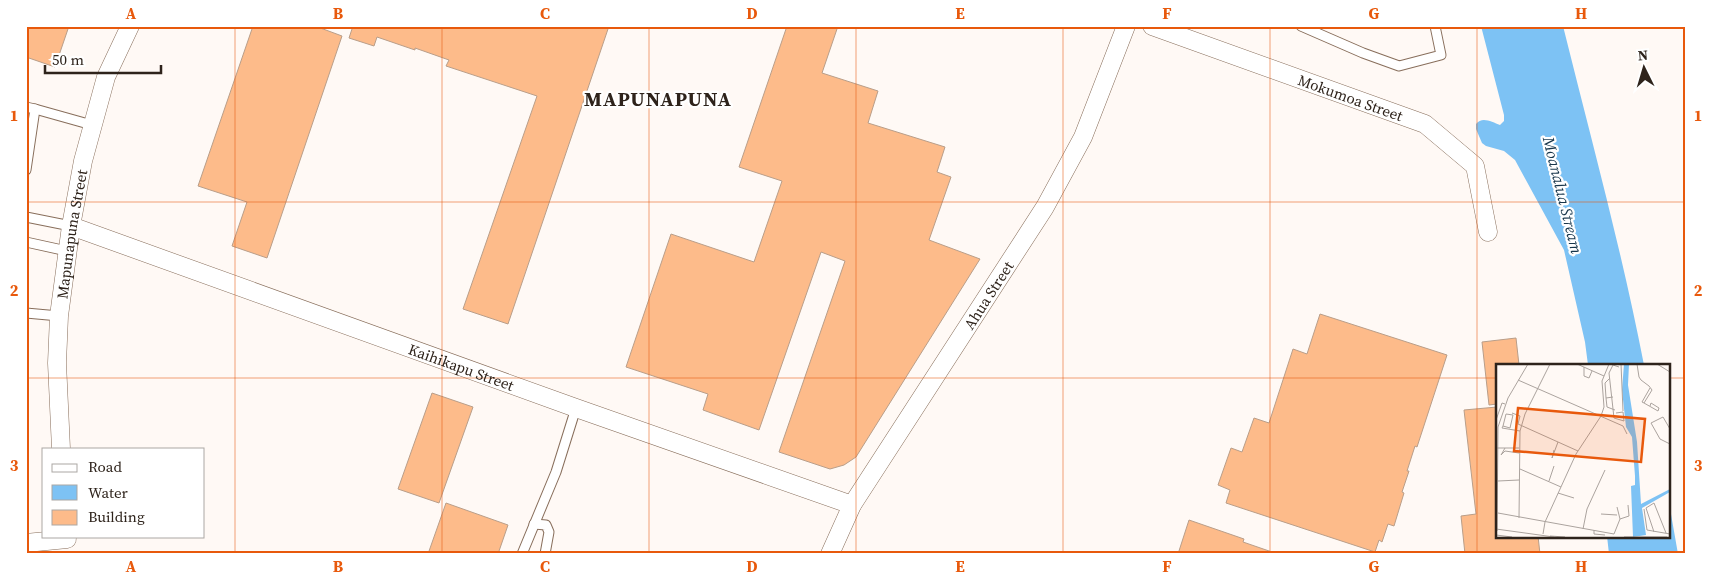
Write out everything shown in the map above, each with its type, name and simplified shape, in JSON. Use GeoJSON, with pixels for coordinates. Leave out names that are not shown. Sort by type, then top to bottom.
{"type":"FeatureCollection","features":[{"type":"Feature","properties":{"kind":"street","name":"Mapunapuna Street"},"geometry":{"type":"LineString","coordinates":[[61,448],[57,363],[59,316],[70,226],[82,161],[106,77],[130,26]]}},
{"type":"Feature","properties":{"kind":"street","name":"Ahua Street"},"geometry":{"type":"LineString","coordinates":[[830,554],[852,505],[1045,207],[1083,137],[1126,26]]}},
{"type":"Feature","properties":{"kind":"street","name":"Mokumoa Street"},"geometry":{"type":"LineString","coordinates":[[1152,26],[1191,37],[1424,124],[1475,166],[1488,232]]}},
{"type":"Feature","properties":{"kind":"street","name":"Kaihikapu Street"},"geometry":{"type":"LineString","coordinates":[[70,226],[852,505]]}},
{"type":"Feature","properties":{"kind":"street"},"geometry":{"type":"LineString","coordinates":[[26,543],[68,543]]}},
{"type":"Feature","properties":{"kind":"lane"},"geometry":{"type":"LineString","coordinates":[[1301,26],[1363,54],[1399,66],[1442,55],[1434,26]]}},
{"type":"Feature","properties":{"kind":"lane"},"geometry":{"type":"LineString","coordinates":[[26,170],[30,108],[92,125]]}},
{"type":"Feature","properties":{"kind":"lane"},"geometry":{"type":"LineString","coordinates":[[26,217],[70,226]]}},
{"type":"Feature","properties":{"kind":"lane"},"geometry":{"type":"LineString","coordinates":[[26,242],[67,251]]}},
{"type":"Feature","properties":{"kind":"lane"},"geometry":{"type":"LineString","coordinates":[[26,313],[59,316]]}},
{"type":"Feature","properties":{"kind":"lane"},"geometry":{"type":"LineString","coordinates":[[522,554],[556,472],[576,408]]}},
{"type":"Feature","properties":{"kind":"lane"},"geometry":{"type":"LineString","coordinates":[[534,524],[546,525],[549,532],[545,554]]}},
{"type":"Feature","properties":{"kind":"water","name":"Moanalua Stream"},"geometry":{"type":"Polygon","coordinates":[[[1481,26],[1563,26],[1616,237],[1644,364],[1588,364],[1585,342],[1564,250],[1515,160],[1504,151],[1482,143],[1476,129],[1476,124],[1481,120],[1487,120],[1500,125],[1504,121],[1481,26]]]}},
{"type":"Feature","properties":{"kind":"water"},"geometry":{"type":"Polygon","coordinates":[[[1670,508],[1678,554],[1609,554],[1607,538],[1670,538],[1670,508]]]}},
{"type":"Feature","properties":{"kind":"building"},"geometry":{"type":"Polygon","coordinates":[[[26,26],[69,26],[55,67],[26,57],[26,26]]]}},
{"type":"Feature","properties":{"kind":"building"},"geometry":{"type":"Polygon","coordinates":[[[253,26],[315,26],[342,36],[267,258],[232,246],[247,202],[198,186],[253,26]]]}},
{"type":"Feature","properties":{"kind":"building"},"geometry":{"type":"Polygon","coordinates":[[[351,26],[609,26],[508,324],[463,309],[537,96],[446,66],[449,60],[415,48],[415,50],[377,37],[374,46],[349,38],[351,26]]]}},
{"type":"Feature","properties":{"kind":"building"},"geometry":{"type":"Polygon","coordinates":[[[787,26],[838,26],[822,73],[878,91],[868,123],[945,147],[937,172],[951,177],[929,240],[980,259],[856,457],[844,465],[830,469],[779,452],[845,261],[821,252],[759,430],[703,410],[708,394],[626,367],[671,234],[754,262],[782,181],[739,167],[787,26]]]}},
{"type":"Feature","properties":{"kind":"building"},"geometry":{"type":"Polygon","coordinates":[[[1320,314],[1447,355],[1417,447],[1415,446],[1407,471],[1409,471],[1402,492],[1404,493],[1394,526],[1388,524],[1382,542],[1379,540],[1375,552],[1226,503],[1230,490],[1218,485],[1231,448],[1242,452],[1254,418],[1269,423],[1293,349],[1307,354],[1320,314]]]}},
{"type":"Feature","properties":{"kind":"building"},"geometry":{"type":"Polygon","coordinates":[[[1516,338],[1519,364],[1496,364],[1496,404],[1489,405],[1482,342],[1516,338]]]}},
{"type":"Feature","properties":{"kind":"building"},"geometry":{"type":"Polygon","coordinates":[[[432,393],[473,407],[439,503],[398,489],[432,393]]]}},
{"type":"Feature","properties":{"kind":"building"},"geometry":{"type":"Polygon","coordinates":[[[1496,407],[1496,538],[1538,538],[1540,554],[1465,554],[1461,516],[1476,514],[1464,410],[1496,407]]]}},
{"type":"Feature","properties":{"kind":"building"},"geometry":{"type":"Polygon","coordinates":[[[446,503],[508,525],[498,554],[428,554],[446,503]]]}},
{"type":"Feature","properties":{"kind":"building"},"geometry":{"type":"Polygon","coordinates":[[[1189,520],[1244,539],[1243,542],[1272,552],[1271,554],[1178,554],[1189,520]]]}},
{"type":"Feature","properties":{"kind":"district","name":"MAPUNAPUNA"},"geometry":{"type":"Point","coordinates":[658,99]}}]}
